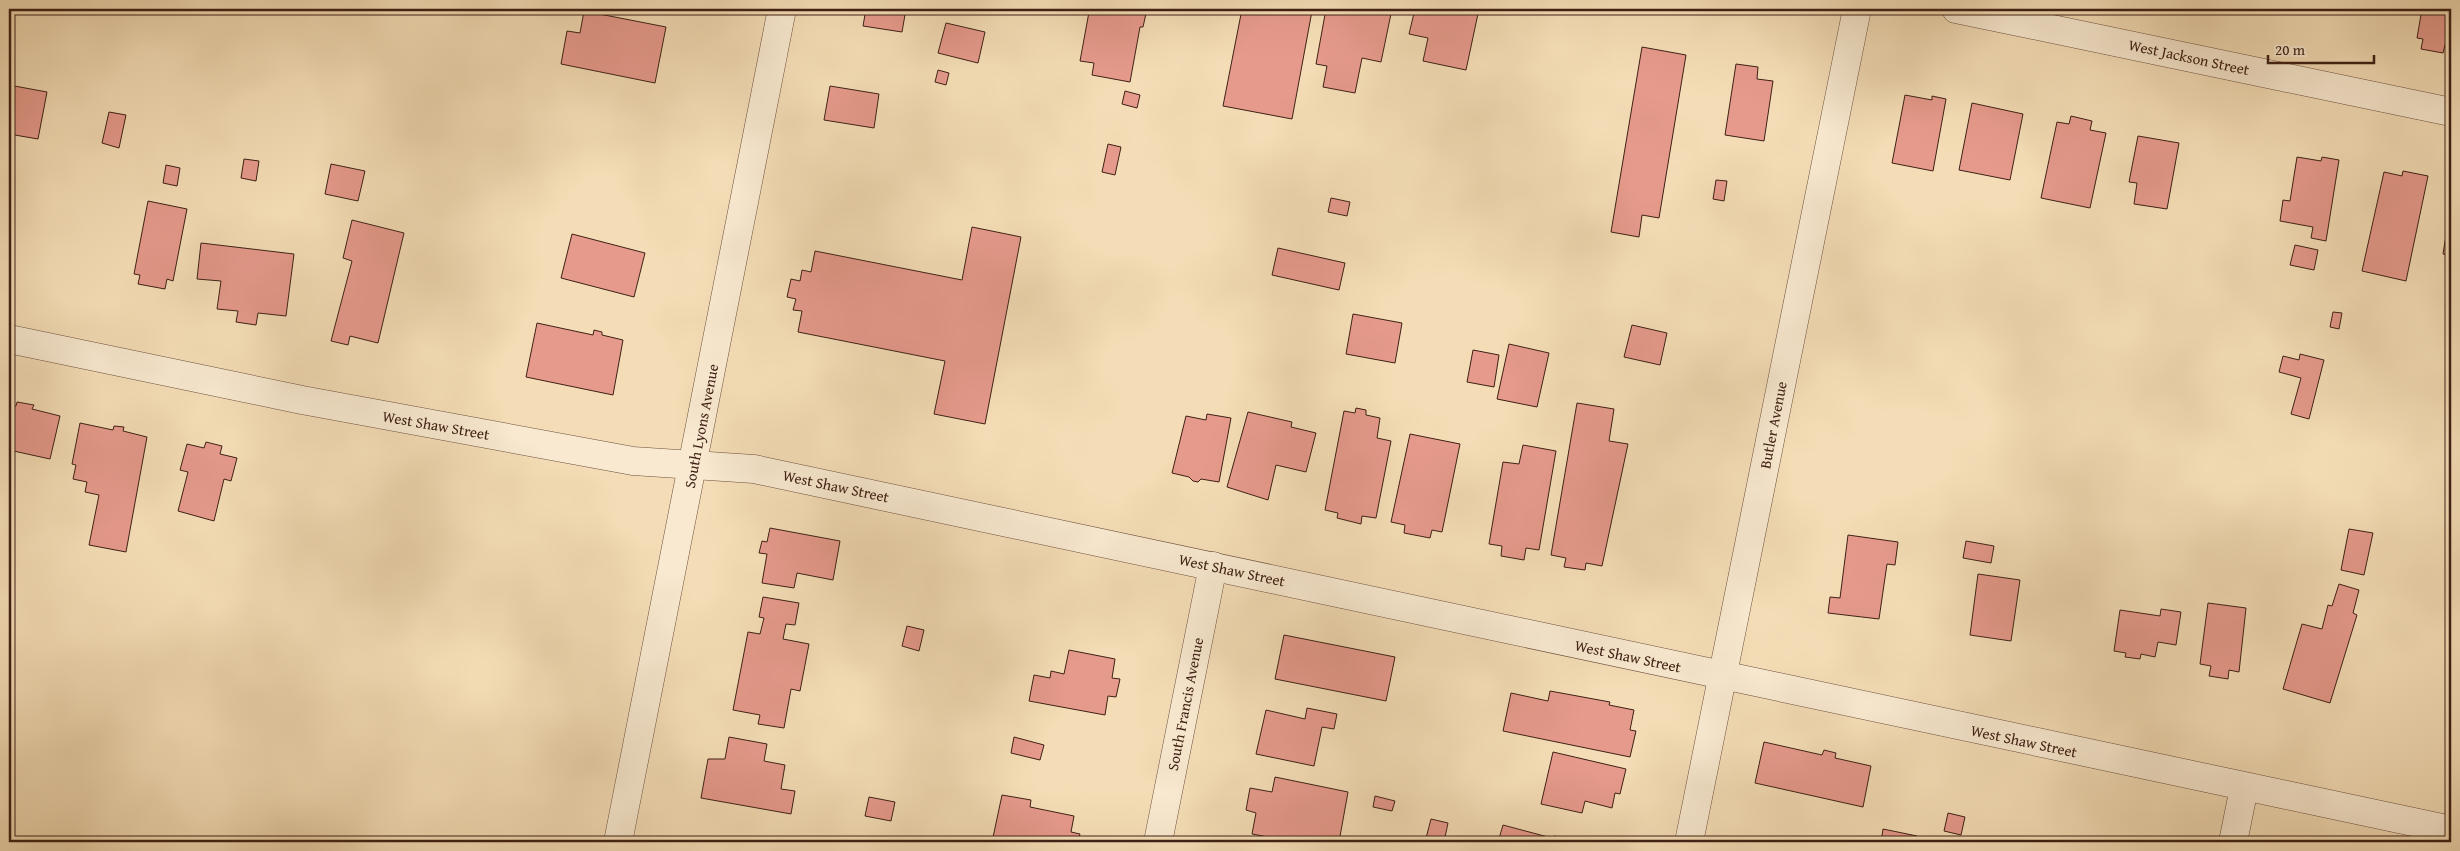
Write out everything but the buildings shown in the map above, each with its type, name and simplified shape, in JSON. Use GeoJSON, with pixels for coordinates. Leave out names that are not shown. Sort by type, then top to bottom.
{"type":"FeatureCollection","features":[{"type":"Feature","properties":{"kind":"street","name":"South Lyons Avenue"},"geometry":{"type":"LineString","coordinates":[[618,842],[782,9]]}},
{"type":"Feature","properties":{"kind":"street","name":"Butler Avenue"},"geometry":{"type":"LineString","coordinates":[[1689,842],[1857,9]]}},
{"type":"Feature","properties":{"kind":"street","name":"West Jackson Street"},"geometry":{"type":"LineString","coordinates":[[1956,9],[2451,112]]}},
{"type":"Feature","properties":{"kind":"street","name":"West Shaw Street"},"geometry":{"type":"LineString","coordinates":[[9,339],[360,411],[633,461],[754,469],[1213,566],[1722,677],[2451,830]]}},
{"type":"Feature","properties":{"kind":"street","name":"South Francis Avenue"},"geometry":{"type":"LineString","coordinates":[[1158,842],[1213,566]]}},
{"type":"Feature","properties":{"kind":"street"},"geometry":{"type":"LineString","coordinates":[[2233,842],[2244,788]]}}]}
